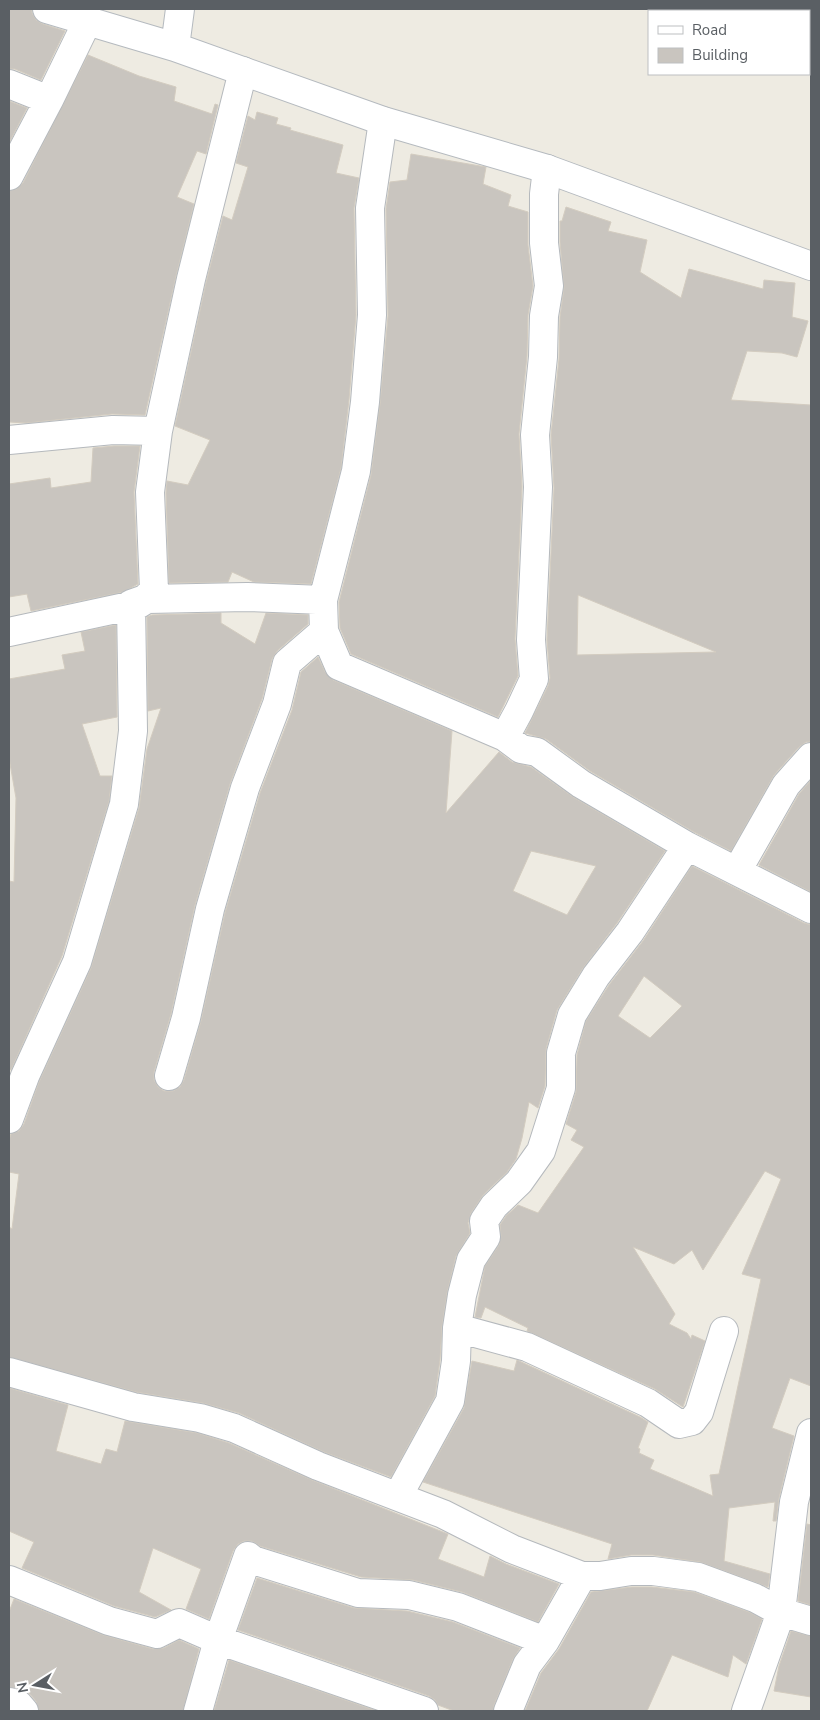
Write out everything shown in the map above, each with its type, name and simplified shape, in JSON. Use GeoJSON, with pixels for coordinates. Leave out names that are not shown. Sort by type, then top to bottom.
{"type":"FeatureCollection","features":[{"type":"Feature","properties":{"kind":"street"},"geometry":{"type":"LineString","coordinates":[[47,9],[175,47],[383,121],[547,170],[811,266]]}},
{"type":"Feature","properties":{"kind":"street"},"geometry":{"type":"LineString","coordinates":[[175,47],[180,9]]}},
{"type":"Feature","properties":{"kind":"street"},"geometry":{"type":"LineString","coordinates":[[9,176],[50,100],[87,22]]}},
{"type":"Feature","properties":{"kind":"street"},"geometry":{"type":"LineString","coordinates":[[9,632],[131,604],[145,599],[154,590],[150,492],[158,431],[191,279],[243,71]]}},
{"type":"Feature","properties":{"kind":"street"},"geometry":{"type":"LineString","coordinates":[[9,84],[50,100]]}},
{"type":"Feature","properties":{"kind":"street"},"geometry":{"type":"LineString","coordinates":[[383,121],[370,208],[372,315],[365,402],[356,472],[323,600],[324,631],[339,666],[504,737],[521,749],[537,752],[581,784],[687,846],[811,909]]}},
{"type":"Feature","properties":{"kind":"street"},"geometry":{"type":"LineString","coordinates":[[504,737],[534,679],[531,640],[538,487],[534,435],[543,357],[544,316],[549,286],[544,243],[544,194],[547,170]]}},
{"type":"Feature","properties":{"kind":"street"},"geometry":{"type":"LineString","coordinates":[[9,440],[113,430],[158,431]]}},
{"type":"Feature","properties":{"kind":"street"},"geometry":{"type":"LineString","coordinates":[[131,604],[139,604],[147,599],[167,598],[181,600],[247,597],[323,600]]}},
{"type":"Feature","properties":{"kind":"street"},"geometry":{"type":"LineString","coordinates":[[9,1120],[25,1076],[77,962],[124,804],[133,732],[131,604]]}},
{"type":"Feature","properties":{"kind":"street"},"geometry":{"type":"LineString","coordinates":[[169,1076],[186,1018],[210,909],[244,788],[277,704],[287,663],[324,631]]}},
{"type":"Feature","properties":{"kind":"street"},"geometry":{"type":"LineString","coordinates":[[737,871],[786,785],[811,757]]}},
{"type":"Feature","properties":{"kind":"street"},"geometry":{"type":"LineString","coordinates":[[398,1496],[450,1401],[462,1295],[471,1260],[486,1236],[484,1221],[494,1206],[519,1182],[541,1151],[561,1088],[561,1053],[572,1015],[596,976],[630,932],[687,846]]}},
{"type":"Feature","properties":{"kind":"street"},"geometry":{"type":"LineString","coordinates":[[457,1328],[527,1346],[648,1403],[679,1424],[692,1422],[699,1412],[724,1331]]}},
{"type":"Feature","properties":{"kind":"street"},"geometry":{"type":"LineString","coordinates":[[9,1372],[133,1407],[200,1418],[234,1428],[318,1466],[443,1514],[512,1549],[582,1576],[600,1576],[631,1571],[653,1571],[698,1576],[755,1598],[781,1612],[811,1622]]}},
{"type":"Feature","properties":{"kind":"street"},"geometry":{"type":"LineString","coordinates":[[746,1711],[781,1612],[803,1503],[811,1433]]}},
{"type":"Feature","properties":{"kind":"street"},"geometry":{"type":"LineString","coordinates":[[198,1711],[218,1640],[248,1556],[253,1560],[358,1593],[409,1595],[458,1607],[545,1641]]}},
{"type":"Feature","properties":{"kind":"street"},"geometry":{"type":"LineString","coordinates":[[508,1711],[527,1665],[545,1641],[582,1576]]}},
{"type":"Feature","properties":{"kind":"street"},"geometry":{"type":"LineString","coordinates":[[9,1580],[110,1621],[157,1634],[179,1623],[218,1640],[424,1711]]}},
{"type":"Feature","properties":{"kind":"street"},"geometry":{"type":"LineString","coordinates":[[9,1702],[18,1704],[24,1711]]}},
{"type":"Feature","properties":{"kind":"building"},"geometry":{"type":"Polygon","coordinates":[[[9,9],[32,9],[36,20],[65,31],[41,80],[15,69],[9,69],[9,9]]]}},
{"type":"Feature","properties":{"kind":"building"},"geometry":{"type":"Polygon","coordinates":[[[88,55],[139,76],[176,87],[174,101],[212,114],[215,104],[218,105],[206,154],[197,151],[177,197],[194,204],[145,415],[112,414],[26,423],[9,422],[9,191],[17,189],[23,183],[88,55]]]}},
{"type":"Feature","properties":{"kind":"building"},"geometry":{"type":"Polygon","coordinates":[[[9,101],[27,108],[9,143],[9,101]]]}},
{"type":"Feature","properties":{"kind":"building"},"geometry":{"type":"Polygon","coordinates":[[[257,112],[278,118],[276,124],[291,128],[290,130],[343,145],[336,173],[359,178],[354,208],[356,315],[341,468],[311,584],[254,582],[232,572],[228,582],[169,583],[167,481],[188,485],[210,440],[175,426],[206,283],[223,216],[232,220],[248,167],[236,163],[248,116],[255,120],[257,112]]]}},
{"type":"Feature","properties":{"kind":"building"},"geometry":{"type":"Polygon","coordinates":[[[411,154],[486,167],[483,184],[511,195],[508,206],[528,212],[528,245],[533,286],[528,315],[527,356],[519,434],[522,487],[515,639],[518,676],[498,717],[351,654],[340,628],[339,602],[371,475],[380,404],[388,316],[386,209],[390,182],[407,180],[411,154]]]}},
{"type":"Feature","properties":{"kind":"building"},"geometry":{"type":"Polygon","coordinates":[[[566,207],[611,222],[608,231],[647,240],[640,272],[681,298],[689,269],[763,289],[764,280],[795,283],[792,317],[808,321],[797,357],[782,353],[747,351],[731,400],[811,405],[811,742],[806,742],[799,747],[774,775],[731,851],[694,832],[590,771],[546,739],[525,733],[550,678],[547,640],[554,488],[551,435],[564,288],[560,242],[560,221],[562,221],[566,207]],[[578,595],[577,655],[716,652],[578,595]]]}},
{"type":"Feature","properties":{"kind":"building"},"geometry":{"type":"Polygon","coordinates":[[[140,446],[134,492],[138,584],[123,592],[31,611],[27,594],[9,597],[9,484],[50,478],[51,488],[91,482],[93,448],[140,446]]]}},
{"type":"Feature","properties":{"kind":"building"},"geometry":{"type":"Polygon","coordinates":[[[221,613],[221,623],[255,644],[266,613],[308,615],[308,624],[277,651],[272,659],[262,699],[230,784],[195,905],[171,1014],[154,1072],[154,1080],[158,1087],[164,1091],[173,1091],[180,1087],[184,1080],[201,1021],[225,913],[260,793],[292,710],[301,672],[318,657],[325,672],[333,680],[452,731],[446,813],[499,752],[512,762],[531,767],[573,797],[665,851],[617,923],[583,968],[557,1010],[546,1049],[545,1086],[538,1108],[529,1102],[516,1159],[507,1172],[483,1195],[471,1213],[468,1223],[470,1233],[456,1256],[447,1293],[435,1396],[391,1477],[324,1452],[239,1413],[203,1403],[136,1392],[9,1357],[9,1227],[12,1229],[19,1174],[9,1172],[9,1140],[11,1134],[19,1131],[24,1124],[39,1082],[91,968],[139,808],[147,749],[161,708],[148,711],[147,617],[152,615],[221,613]],[[531,851],[513,891],[567,915],[596,866],[531,851]]]}},
{"type":"Feature","properties":{"kind":"building"},"geometry":{"type":"Polygon","coordinates":[[[116,625],[117,717],[82,724],[100,776],[112,776],[109,801],[62,956],[11,1070],[9,1069],[9,881],[14,882],[16,798],[9,758],[9,679],[65,669],[62,655],[85,651],[81,632],[116,625]]]}},
{"type":"Feature","properties":{"kind":"building"},"geometry":{"type":"Polygon","coordinates":[[[811,780],[811,892],[759,865],[799,794],[811,780]]]}},
{"type":"Feature","properties":{"kind":"building"},"geometry":{"type":"Polygon","coordinates":[[[692,866],[811,925],[811,1386],[790,1378],[772,1428],[794,1436],[779,1498],[776,1521],[773,1521],[775,1502],[729,1508],[724,1561],[770,1574],[768,1587],[700,1562],[653,1555],[631,1555],[608,1559],[612,1544],[423,1482],[464,1408],[472,1361],[514,1371],[517,1360],[648,1422],[638,1448],[640,1449],[639,1453],[654,1460],[650,1469],[713,1496],[710,1475],[719,1474],[761,1279],[742,1274],[781,1179],[765,1171],[703,1270],[692,1250],[674,1264],[633,1247],[675,1314],[669,1324],[687,1333],[691,1339],[692,1335],[705,1341],[683,1407],[655,1389],[527,1331],[528,1328],[485,1307],[481,1318],[475,1317],[485,1266],[499,1245],[501,1236],[500,1225],[506,1216],[518,1205],[538,1213],[584,1147],[571,1140],[577,1130],[566,1124],[576,1092],[577,1055],[586,1021],[609,985],[643,941],[692,866]],[[644,976],[618,1016],[650,1038],[682,1006],[644,976]]]}},
{"type":"Feature","properties":{"kind":"building"},"geometry":{"type":"Polygon","coordinates":[[[9,1388],[68,1405],[56,1451],[101,1464],[106,1449],[117,1452],[125,1421],[197,1433],[229,1443],[312,1480],[448,1534],[438,1559],[484,1577],[490,1556],[559,1584],[538,1622],[462,1592],[413,1580],[361,1577],[260,1546],[252,1541],[244,1541],[238,1544],[233,1551],[209,1619],[186,1609],[201,1569],[153,1548],[139,1592],[171,1610],[155,1617],[114,1606],[22,1568],[34,1542],[9,1531],[9,1388]]]}},
{"type":"Feature","properties":{"kind":"building"},"geometry":{"type":"Polygon","coordinates":[[[807,1524],[811,1525],[811,1605],[798,1601],[807,1524]]]}},
{"type":"Feature","properties":{"kind":"building"},"geometry":{"type":"Polygon","coordinates":[[[257,1578],[354,1608],[407,1611],[453,1622],[520,1648],[513,1659],[493,1711],[454,1711],[438,1705],[429,1696],[238,1630],[257,1578]]]}},
{"type":"Feature","properties":{"kind":"building"},"geometry":{"type":"Polygon","coordinates":[[[632,1587],[652,1587],[694,1592],[749,1612],[762,1619],[746,1664],[733,1655],[728,1677],[672,1655],[647,1711],[525,1711],[541,1673],[559,1649],[591,1592],[632,1587]]]}},
{"type":"Feature","properties":{"kind":"building"},"geometry":{"type":"Polygon","coordinates":[[[14,1599],[103,1635],[153,1649],[164,1648],[179,1640],[199,1649],[183,1711],[39,1711],[36,1701],[29,1693],[21,1689],[9,1687],[9,1612],[14,1599]]]}},
{"type":"Feature","properties":{"kind":"building"},"geometry":{"type":"Polygon","coordinates":[[[791,1631],[811,1636],[811,1697],[774,1691],[779,1666],[791,1631]]]}},
{"type":"Feature","properties":{"kind":"building"},"geometry":{"type":"Polygon","coordinates":[[[229,1660],[377,1711],[214,1711],[229,1660]]]}}]}
